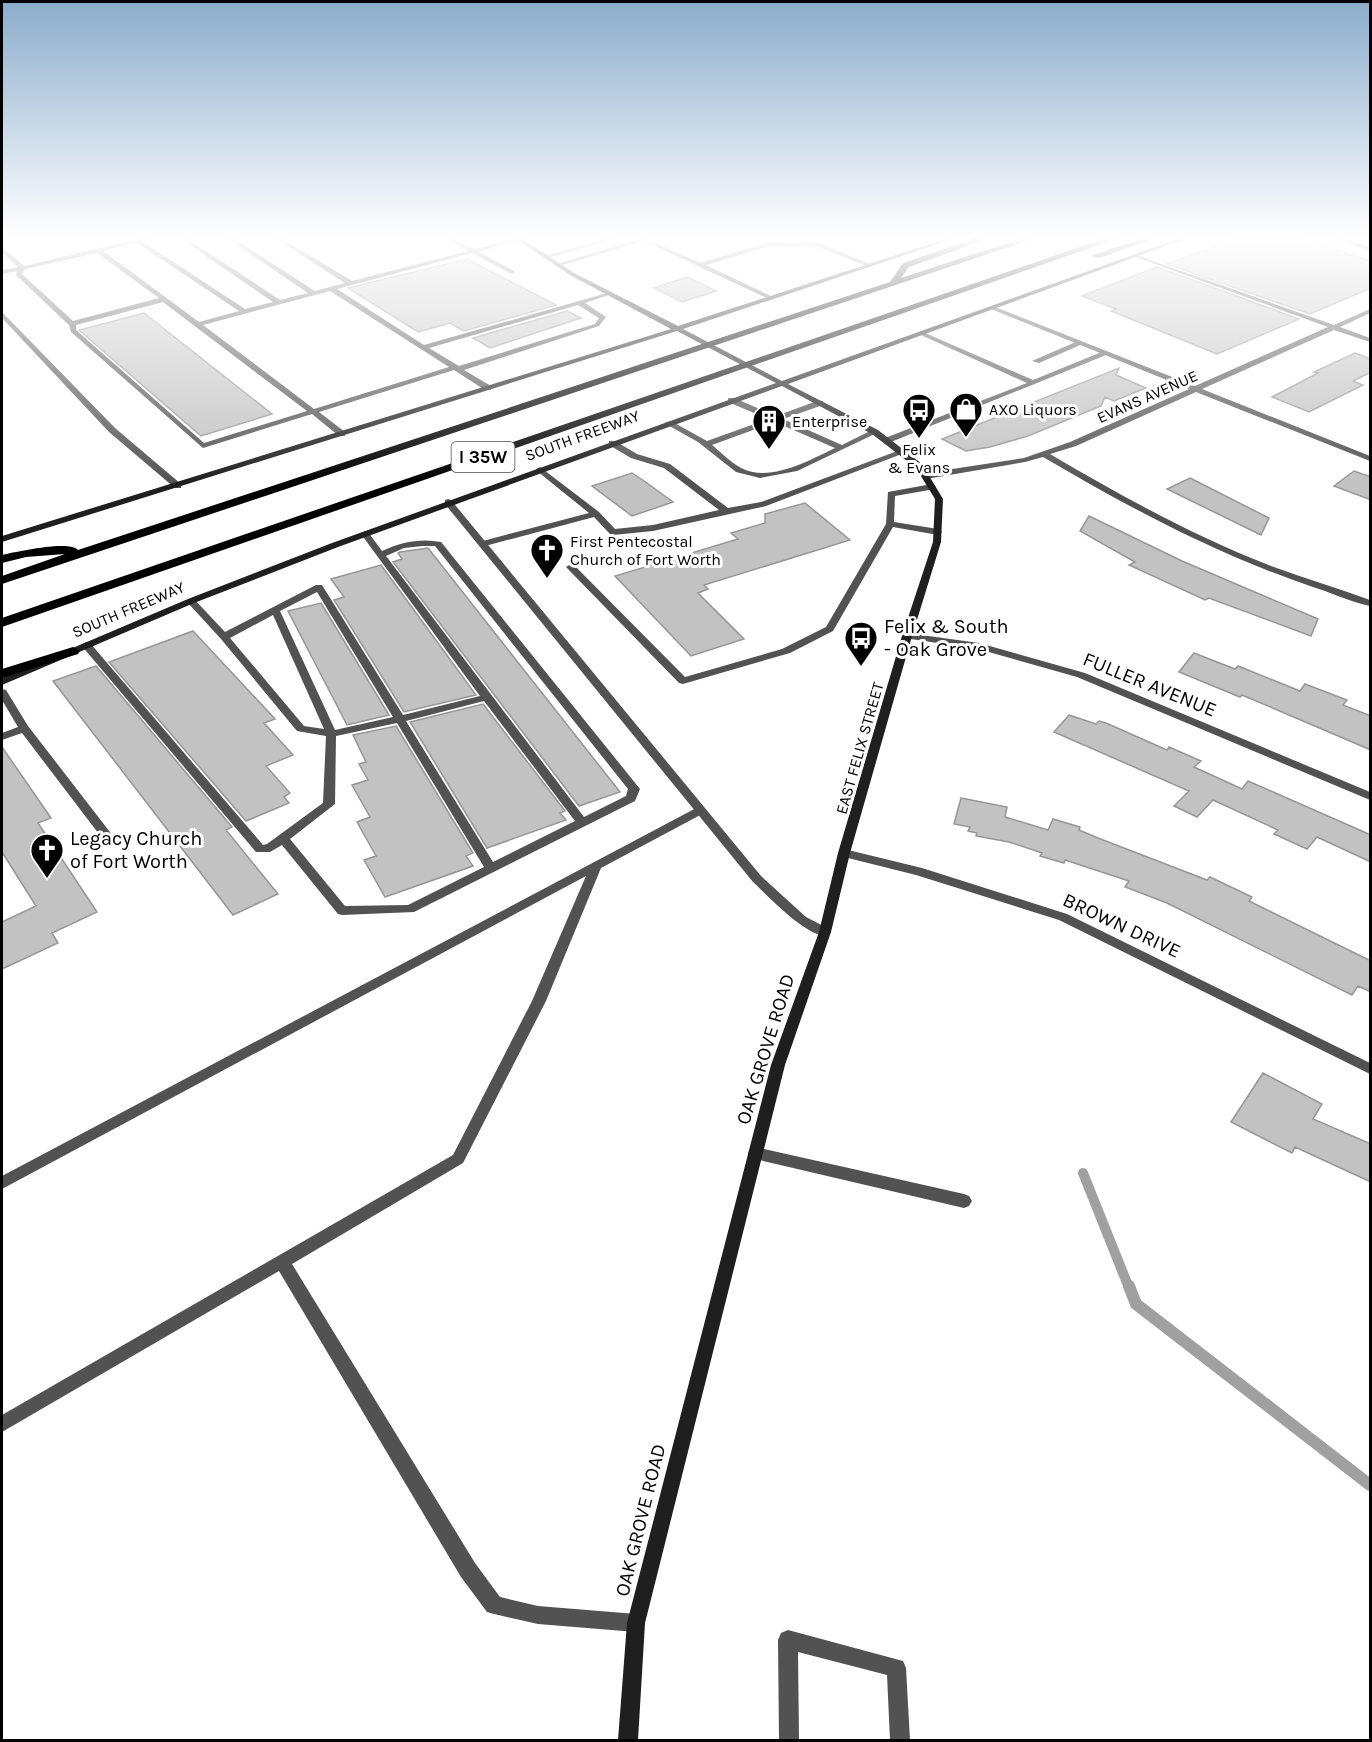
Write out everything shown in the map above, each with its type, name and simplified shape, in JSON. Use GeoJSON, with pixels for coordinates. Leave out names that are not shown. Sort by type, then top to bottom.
{"type":"FeatureCollection","features":[{"type":"Feature","properties":{"kind":"highway","name":"I 35W"},"geometry":{"type":"LineString","coordinates":[[2,580],[782,320]]}},
{"type":"Feature","properties":{"kind":"highway","name":"SOUTH FREEWAY"},"geometry":{"type":"LineString","coordinates":[[2,623],[875,320]]}},
{"type":"Feature","properties":{"kind":"highway"},"geometry":{"type":"LineString","coordinates":[[2,560],[26,553],[93,548]]}},
{"type":"Feature","properties":{"kind":"highway"},"geometry":{"type":"LineString","coordinates":[[2,632],[50,607]]}},
{"type":"Feature","properties":{"kind":"highway"},"geometry":{"type":"LineString","coordinates":[[2,674],[80,648]]}},
{"type":"Feature","properties":{"kind":"main road","name":"EAST FELIX STREET"},"geometry":{"type":"LineString","coordinates":[[662,320],[888,440],[919,466],[939,499],[937,542],[907,636],[844,853],[825,932]]}},
{"type":"Feature","properties":{"kind":"main road"},"geometry":{"type":"LineString","coordinates":[[2,539],[178,486],[701,320]]}},
{"type":"Feature","properties":{"kind":"main road","name":"SOUTH FREEWAY"},"geometry":{"type":"LineString","coordinates":[[2,682],[191,601],[448,502],[960,320]]}},
{"type":"Feature","properties":{"kind":"main road","name":"OAK GROVE ROAD"},"geometry":{"type":"LineString","coordinates":[[628,1740],[636,1623],[777,1065],[825,932]]}},
{"type":"Feature","properties":{"kind":"street"},"geometry":{"type":"LineString","coordinates":[[8,320],[112,430],[178,486]]}},
{"type":"Feature","properties":{"kind":"street"},"geometry":{"type":"LineString","coordinates":[[68,320],[72,324],[73,331],[203,446],[597,326],[601,320]]}},
{"type":"Feature","properties":{"kind":"street"},"geometry":{"type":"LineString","coordinates":[[72,324],[86,320]]}},
{"type":"Feature","properties":{"kind":"street"},"geometry":{"type":"LineString","coordinates":[[193,320],[342,434]]}},
{"type":"Feature","properties":{"kind":"street"},"geometry":{"type":"LineString","coordinates":[[198,324],[211,320]]}},
{"type":"Feature","properties":{"kind":"street"},"geometry":{"type":"LineString","coordinates":[[381,320],[488,388]]}},
{"type":"Feature","properties":{"kind":"street"},"geometry":{"type":"LineString","coordinates":[[424,347],[514,320]]}},
{"type":"Feature","properties":{"kind":"street"},"geometry":{"type":"LineString","coordinates":[[1024,320],[1371,459]]}},
{"type":"Feature","properties":{"kind":"street"},"geometry":{"type":"LineString","coordinates":[[1315,320],[1371,340]]}},
{"type":"Feature","properties":{"kind":"street","name":"EVANS AVENUE"},"geometry":{"type":"LineString","coordinates":[[926,476],[1009,464],[1044,454],[1198,390],[1350,320]]}},
{"type":"Feature","properties":{"kind":"street"},"geometry":{"type":"LineString","coordinates":[[923,334],[1033,383]]}},
{"type":"Feature","properties":{"kind":"street"},"geometry":{"type":"LineString","coordinates":[[1036,361],[1081,343]]}},
{"type":"Feature","properties":{"kind":"street"},"geometry":{"type":"LineString","coordinates":[[888,440],[1107,353]]}},
{"type":"Feature","properties":{"kind":"street"},"geometry":{"type":"LineString","coordinates":[[731,400],[773,420],[795,425],[840,447]]}},
{"type":"Feature","properties":{"kind":"street"},"geometry":{"type":"LineString","coordinates":[[706,444],[820,403]]}},
{"type":"Feature","properties":{"kind":"street"},"geometry":{"type":"LineString","coordinates":[[668,423],[706,444],[716,455],[745,473],[771,475],[817,459],[875,432]]}},
{"type":"Feature","properties":{"kind":"street"},"geometry":{"type":"LineString","coordinates":[[612,443],[634,456],[667,466],[726,511]]}},
{"type":"Feature","properties":{"kind":"street"},"geometry":{"type":"LineString","coordinates":[[540,469],[596,514],[613,532],[653,528],[763,504],[903,452]]}},
{"type":"Feature","properties":{"kind":"street"},"geometry":{"type":"LineString","coordinates":[[1044,454],[1145,512],[1202,539],[1268,567],[1371,603]]}},
{"type":"Feature","properties":{"kind":"street"},"geometry":{"type":"LineString","coordinates":[[571,567],[683,681],[786,651],[830,629],[890,524],[891,494],[932,488]]}},
{"type":"Feature","properties":{"kind":"street"},"geometry":{"type":"LineString","coordinates":[[448,502],[757,879],[802,920],[825,932]]}},
{"type":"Feature","properties":{"kind":"street"},"geometry":{"type":"LineString","coordinates":[[482,544],[596,514]]}},
{"type":"Feature","properties":{"kind":"street"},"geometry":{"type":"LineString","coordinates":[[890,524],[938,532]]}},
{"type":"Feature","properties":{"kind":"street"},"geometry":{"type":"LineString","coordinates":[[364,534],[582,823]]}},
{"type":"Feature","properties":{"kind":"street"},"geometry":{"type":"LineString","coordinates":[[283,839],[342,911],[410,909],[631,798],[634,789],[438,544],[426,543],[394,547],[381,555]]}},
{"type":"Feature","properties":{"kind":"street"},"geometry":{"type":"LineString","coordinates":[[224,637],[319,587],[491,869]]}},
{"type":"Feature","properties":{"kind":"street"},"geometry":{"type":"LineString","coordinates":[[191,601],[301,729],[331,734],[399,720],[486,697]]}},
{"type":"Feature","properties":{"kind":"street"},"geometry":{"type":"LineString","coordinates":[[80,648],[260,849],[270,848],[329,804],[331,734],[275,610]]}},
{"type":"Feature","properties":{"kind":"street","name":"FULLER AVENUE"},"geometry":{"type":"LineString","coordinates":[[907,636],[979,646],[1028,658],[1081,675],[1371,795]]}},
{"type":"Feature","properties":{"kind":"street"},"geometry":{"type":"LineString","coordinates":[[2,692],[24,728],[109,839]]}},
{"type":"Feature","properties":{"kind":"street"},"geometry":{"type":"LineString","coordinates":[[2,737],[24,728]]}},
{"type":"Feature","properties":{"kind":"street"},"geometry":{"type":"LineString","coordinates":[[2,1183],[700,810]]}},
{"type":"Feature","properties":{"kind":"street","name":"BROWN DRIVE"},"geometry":{"type":"LineString","coordinates":[[844,853],[918,871],[1063,917],[1371,1070]]}},
{"type":"Feature","properties":{"kind":"street"},"geometry":{"type":"LineString","coordinates":[[2,1424],[458,1159],[539,1001],[597,866]]}},
{"type":"Feature","properties":{"kind":"street"},"geometry":{"type":"LineString","coordinates":[[755,1153],[964,1201]]}},
{"type":"Feature","properties":{"kind":"street"},"geometry":{"type":"LineString","coordinates":[[282,1261],[468,1570],[494,1605],[538,1614],[636,1623]]}},
{"type":"Feature","properties":{"kind":"street"},"geometry":{"type":"LineString","coordinates":[[789,1740],[788,1640],[896,1668],[900,1740]]}},
{"type":"Feature","properties":{"kind":"building"},"geometry":{"type":"Polygon","coordinates":[[[116,320],[153,320],[272,414],[201,436],[79,330],[116,320]]]}},
{"type":"Feature","properties":{"kind":"building"},"geometry":{"type":"Polygon","coordinates":[[[399,320],[502,320],[464,331],[450,323],[418,332],[399,320]]]}},
{"type":"Feature","properties":{"kind":"building"},"geometry":{"type":"Polygon","coordinates":[[[535,320],[574,320],[490,348],[473,338],[535,320]]]}},
{"type":"Feature","properties":{"kind":"building"},"geometry":{"type":"Polygon","coordinates":[[[1134,320],[1296,320],[1217,354],[1134,320]]]}},
{"type":"Feature","properties":{"kind":"building"},"geometry":{"type":"Polygon","coordinates":[[[1355,353],[1371,359],[1371,372],[1353,381],[1363,385],[1309,412],[1272,397],[1318,373],[1314,372],[1355,353]]]}},
{"type":"Feature","properties":{"kind":"building"},"geometry":{"type":"Polygon","coordinates":[[[1119,368],[1116,375],[1146,388],[1114,401],[1105,397],[1101,406],[1028,436],[990,447],[966,451],[942,439],[1119,368]]]}},
{"type":"Feature","properties":{"kind":"building"},"geometry":{"type":"Polygon","coordinates":[[[1354,471],[1371,477],[1371,500],[1334,486],[1354,471]]]}},
{"type":"Feature","properties":{"kind":"building"},"geometry":{"type":"Polygon","coordinates":[[[632,473],[673,502],[632,516],[592,486],[632,473]]]}},
{"type":"Feature","properties":{"kind":"building"},"geometry":{"type":"Polygon","coordinates":[[[1190,478],[1269,518],[1261,535],[1167,489],[1190,478]]]}},
{"type":"Feature","properties":{"kind":"building"},"geometry":{"type":"Polygon","coordinates":[[[805,503],[850,540],[704,585],[708,589],[698,593],[744,639],[691,656],[615,576],[738,539],[731,533],[765,523],[765,514],[805,503]]]}},
{"type":"Feature","properties":{"kind":"building"},"geometry":{"type":"Polygon","coordinates":[[[1089,516],[1182,561],[1318,619],[1311,636],[1209,598],[1205,600],[1129,565],[1135,562],[1080,531],[1089,516]]]}},
{"type":"Feature","properties":{"kind":"building"},"geometry":{"type":"Polygon","coordinates":[[[428,548],[620,792],[579,806],[393,562],[402,559],[398,553],[400,552],[428,548]]]}},
{"type":"Feature","properties":{"kind":"building"},"geometry":{"type":"Polygon","coordinates":[[[381,565],[476,695],[404,712],[334,600],[344,597],[331,579],[381,565]]]}},
{"type":"Feature","properties":{"kind":"building"},"geometry":{"type":"Polygon","coordinates":[[[321,603],[389,715],[347,725],[288,611],[321,603]]]}},
{"type":"Feature","properties":{"kind":"building"},"geometry":{"type":"Polygon","coordinates":[[[193,631],[275,719],[264,723],[293,755],[266,766],[290,793],[284,797],[289,803],[246,821],[109,662],[193,631]]]}},
{"type":"Feature","properties":{"kind":"building"},"geometry":{"type":"Polygon","coordinates":[[[1194,653],[1235,669],[1238,666],[1300,691],[1305,684],[1347,700],[1343,705],[1371,716],[1371,750],[1242,695],[1240,697],[1179,672],[1194,653]]]}},
{"type":"Feature","properties":{"kind":"building"},"geometry":{"type":"Polygon","coordinates":[[[96,666],[232,827],[226,830],[278,894],[233,915],[53,681],[96,666]]]}},
{"type":"Feature","properties":{"kind":"building"},"geometry":{"type":"Polygon","coordinates":[[[483,704],[565,811],[560,813],[566,820],[487,848],[410,722],[483,704]]]}},
{"type":"Feature","properties":{"kind":"building"},"geometry":{"type":"Polygon","coordinates":[[[1069,715],[1096,724],[1099,721],[1106,723],[1167,750],[1169,747],[1201,761],[1194,767],[1242,789],[1248,781],[1371,835],[1371,862],[1317,837],[1307,849],[1274,834],[1278,830],[1213,800],[1197,817],[1174,806],[1189,791],[1054,732],[1069,715]]]}},
{"type":"Feature","properties":{"kind":"building"},"geometry":{"type":"Polygon","coordinates":[[[396,726],[473,853],[466,856],[473,866],[385,897],[364,860],[376,856],[357,822],[370,817],[352,785],[368,780],[359,764],[366,762],[353,735],[396,726]]]}},
{"type":"Feature","properties":{"kind":"building","name":"Legacy Church of Fort Worth"},"geometry":{"type":"Polygon","coordinates":[[[2,747],[51,818],[38,823],[97,912],[52,933],[58,943],[2,969],[2,922],[36,906],[2,852],[2,747]]]}},
{"type":"Feature","properties":{"kind":"building"},"geometry":{"type":"Polygon","coordinates":[[[961,798],[1007,807],[1005,817],[1048,830],[1053,819],[1080,827],[1079,830],[1098,838],[1207,880],[1210,877],[1252,897],[1249,901],[1371,961],[1371,992],[1358,986],[1352,995],[1167,903],[1125,887],[1129,881],[1065,860],[1064,863],[1040,856],[1042,853],[1009,842],[976,836],[977,833],[968,831],[970,827],[954,824],[961,798]]]}},
{"type":"Feature","properties":{"kind":"building"},"geometry":{"type":"Polygon","coordinates":[[[1263,1073],[1322,1104],[1313,1119],[1371,1144],[1371,1182],[1295,1147],[1292,1153],[1231,1122],[1263,1073]]]}},
{"type":"Feature","properties":{"kind":"waterway"},"geometry":{"type":"LineString","coordinates":[[1083,1173],[1129,1288]]}},
{"type":"Feature","properties":{"kind":"waterway"},"geometry":{"type":"LineString","coordinates":[[1129,1286],[1136,1304],[1370,1485]]}},
{"type":"Feature","properties":{"kind":"place","name":"AXO Liquors"},"geometry":{"type":"Point","coordinates":[966,438]}},
{"type":"Feature","properties":{"kind":"place","name":"Felix & Evans"},"geometry":{"type":"Point","coordinates":[919,439]}},
{"type":"Feature","properties":{"kind":"place","name":"Enterprise"},"geometry":{"type":"Point","coordinates":[769,450]}},
{"type":"Feature","properties":{"kind":"place","name":"First Pentecostal Church of Fort Worth"},"geometry":{"type":"Point","coordinates":[547,579]}},
{"type":"Feature","properties":{"kind":"place","name":"Felix & South - Oak Grove"},"geometry":{"type":"Point","coordinates":[861,667]}},
{"type":"Feature","properties":{"kind":"place","name":"Legacy Church of Fort Worth"},"geometry":{"type":"Point","coordinates":[47,879]}}]}
